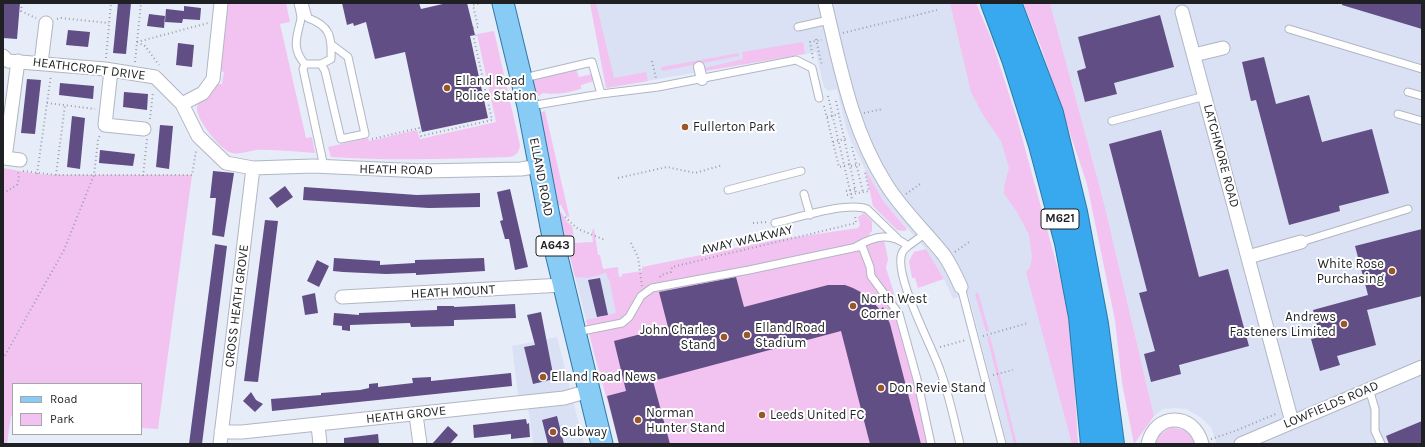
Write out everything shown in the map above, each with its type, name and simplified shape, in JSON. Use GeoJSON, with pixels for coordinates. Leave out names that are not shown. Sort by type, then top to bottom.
{"type":"FeatureCollection","features":[{"type":"Feature","properties":{"kind":"highway","name":"M621"},"geometry":{"type":"LineString","coordinates":[[992,3],[1013,59],[1035,130],[1066,243],[1103,444]]}},
{"type":"Feature","properties":{"kind":"highway","name":"M621"},"geometry":{"type":"LineString","coordinates":[[1010,3],[1052,113],[1076,212],[1098,331],[1103,444]]}},
{"type":"Feature","properties":{"kind":"main road","name":"ELLAND ROAD"},"geometry":{"type":"LineString","coordinates":[[503,3],[528,106],[563,285],[602,444]]}},
{"type":"Feature","properties":{"kind":"street"},"geometry":{"type":"LineString","coordinates":[[182,104],[203,93],[214,79],[221,3]]}},
{"type":"Feature","properties":{"kind":"street"},"geometry":{"type":"LineString","coordinates":[[825,3],[852,111],[869,153],[886,185],[944,256],[961,287]]}},
{"type":"Feature","properties":{"kind":"street","name":"LATCHMORE ROAD"},"geometry":{"type":"LineString","coordinates":[[1181,8],[1292,422]]}},
{"type":"Feature","properties":{"kind":"street"},"geometry":{"type":"LineString","coordinates":[[46,23],[46,63]]}},
{"type":"Feature","properties":{"kind":"street"},"geometry":{"type":"LineString","coordinates":[[1194,55],[1223,48]]}},
{"type":"Feature","properties":{"kind":"street","name":"HEATHCROFT DRIVE"},"geometry":{"type":"LineString","coordinates":[[3,56],[8,60],[134,73],[155,77],[182,104],[198,136],[226,163],[253,168]]}},
{"type":"Feature","properties":{"kind":"street"},"geometry":{"type":"LineString","coordinates":[[16,166],[5,158],[18,61]]}},
{"type":"Feature","properties":{"kind":"street"},"geometry":{"type":"LineString","coordinates":[[699,67],[702,80]]}},
{"type":"Feature","properties":{"kind":"street"},"geometry":{"type":"LineString","coordinates":[[108,70],[105,125],[144,130]]}},
{"type":"Feature","properties":{"kind":"street","name":"HEATH ROAD"},"geometry":{"type":"LineString","coordinates":[[253,168],[324,167],[423,171],[513,169],[539,166]]}},
{"type":"Feature","properties":{"kind":"street","name":"CROSS HEATH GROVE"},"geometry":{"type":"LineString","coordinates":[[221,438],[253,168]]}},
{"type":"Feature","properties":{"kind":"street"},"geometry":{"type":"LineString","coordinates":[[1248,257],[1301,242]]}},
{"type":"Feature","properties":{"kind":"street","name":"HEATH MOUNT"},"geometry":{"type":"LineString","coordinates":[[342,298],[563,285]]}},
{"type":"Feature","properties":{"kind":"street","name":"LOWFIELDS ROAD"},"geometry":{"type":"LineString","coordinates":[[1241,444],[1422,367]]}},
{"type":"Feature","properties":{"kind":"street","name":"HEATH GROVE"},"geometry":{"type":"LineString","coordinates":[[221,438],[242,432],[416,415],[564,398],[589,391]]}},
{"type":"Feature","properties":{"kind":"street"},"geometry":{"type":"LineString","coordinates":[[416,415],[420,444]]}},
{"type":"Feature","properties":{"kind":"street"},"geometry":{"type":"LineString","coordinates":[[1148,444],[1153,430],[1159,425],[1174,420],[1182,420],[1195,429],[1202,444]]}},
{"type":"Feature","properties":{"kind":"street"},"geometry":{"type":"LineString","coordinates":[[318,425],[320,444]]}},
{"type":"Feature","properties":{"kind":"lane"},"geometry":{"type":"LineString","coordinates":[[298,3],[301,18],[296,34],[295,47],[299,58],[305,64],[321,64],[331,59],[332,45],[328,30],[324,25],[308,18],[304,3]]}},
{"type":"Feature","properties":{"kind":"lane"},"geometry":{"type":"LineString","coordinates":[[798,27],[829,20]]}},
{"type":"Feature","properties":{"kind":"lane"},"geometry":{"type":"LineString","coordinates":[[1289,28],[1422,69]]}},
{"type":"Feature","properties":{"kind":"lane"},"geometry":{"type":"LineString","coordinates":[[321,64],[325,72],[341,139],[365,134],[348,57],[332,45]]}},
{"type":"Feature","properties":{"kind":"lane"},"geometry":{"type":"LineString","coordinates":[[528,106],[600,94],[702,80],[796,60],[812,68],[822,101]]}},
{"type":"Feature","properties":{"kind":"lane"},"geometry":{"type":"LineString","coordinates":[[522,78],[592,62],[600,94]]}},
{"type":"Feature","properties":{"kind":"lane"},"geometry":{"type":"LineString","coordinates":[[305,64],[303,69],[324,167]]}},
{"type":"Feature","properties":{"kind":"lane"},"geometry":{"type":"LineString","coordinates":[[1408,92],[1422,96]]}},
{"type":"Feature","properties":{"kind":"lane"},"geometry":{"type":"LineString","coordinates":[[1112,121],[1205,96]]}},
{"type":"Feature","properties":{"kind":"lane"},"geometry":{"type":"LineString","coordinates":[[1398,114],[1422,121]]}},
{"type":"Feature","properties":{"kind":"lane"},"geometry":{"type":"LineString","coordinates":[[728,190],[801,171]]}},
{"type":"Feature","properties":{"kind":"lane"},"geometry":{"type":"LineString","coordinates":[[804,194],[810,215]]}},
{"type":"Feature","properties":{"kind":"lane"},"geometry":{"type":"LineString","coordinates":[[775,224],[845,207],[854,207],[867,210],[897,238],[908,246]]}},
{"type":"Feature","properties":{"kind":"lane"},"geometry":{"type":"LineString","coordinates":[[1301,242],[1408,209]]}},
{"type":"Feature","properties":{"kind":"lane"},"geometry":{"type":"LineString","coordinates":[[926,233],[902,252],[901,263],[913,308],[940,371],[960,444]]}},
{"type":"Feature","properties":{"kind":"lane"},"geometry":{"type":"LineString","coordinates":[[575,333],[622,323],[629,317],[641,296],[652,288],[675,282],[749,270],[857,246],[871,239],[882,236],[897,238]]}},
{"type":"Feature","properties":{"kind":"lane"},"geometry":{"type":"LineString","coordinates":[[857,246],[862,246],[864,249],[870,267],[871,276],[899,314],[917,379],[931,444]]}},
{"type":"Feature","properties":{"kind":"lane"},"geometry":{"type":"LineString","coordinates":[[961,287],[976,338],[1002,444]]}},
{"type":"Feature","properties":{"kind":"lane"},"geometry":{"type":"LineString","coordinates":[[1369,389],[1375,409],[1375,431],[1380,444]]}},
{"type":"Feature","properties":{"kind":"path"},"geometry":{"type":"LineString","coordinates":[[22,3],[21,11],[46,23],[61,18],[109,23]]}},
{"type":"Feature","properties":{"kind":"path"},"geometry":{"type":"LineString","coordinates":[[108,70],[111,3]]}},
{"type":"Feature","properties":{"kind":"path"},"geometry":{"type":"LineString","coordinates":[[134,73],[141,3]]}},
{"type":"Feature","properties":{"kind":"path"},"geometry":{"type":"LineString","coordinates":[[473,28],[478,27],[472,5],[482,3]]}},
{"type":"Feature","properties":{"kind":"path"},"geometry":{"type":"LineString","coordinates":[[833,35],[937,10]]}},
{"type":"Feature","properties":{"kind":"path"},"geometry":{"type":"LineString","coordinates":[[137,42],[219,20]]}},
{"type":"Feature","properties":{"kind":"path"},"geometry":{"type":"LineString","coordinates":[[379,138],[419,128],[421,136],[492,120],[474,39],[476,35]]}},
{"type":"Feature","properties":{"kind":"path"},"geometry":{"type":"LineString","coordinates":[[816,40],[823,72]]}},
{"type":"Feature","properties":{"kind":"path"},"geometry":{"type":"LineString","coordinates":[[814,61],[810,42],[822,40],[823,46]]}},
{"type":"Feature","properties":{"kind":"path"},"geometry":{"type":"LineString","coordinates":[[652,61],[658,87]]}},
{"type":"Feature","properties":{"kind":"path"},"geometry":{"type":"LineString","coordinates":[[37,174],[47,103],[46,63]]}},
{"type":"Feature","properties":{"kind":"path"},"geometry":{"type":"LineString","coordinates":[[827,90],[854,207]]}},
{"type":"Feature","properties":{"kind":"path"},"geometry":{"type":"LineString","coordinates":[[835,95],[856,193]]}},
{"type":"Feature","properties":{"kind":"path"},"geometry":{"type":"LineString","coordinates":[[822,101],[839,167],[844,165],[861,164]]}},
{"type":"Feature","properties":{"kind":"path"},"geometry":{"type":"LineString","coordinates":[[47,103],[107,110]]}},
{"type":"Feature","properties":{"kind":"path"},"geometry":{"type":"LineString","coordinates":[[56,175],[65,106]]}},
{"type":"Feature","properties":{"kind":"path"},"geometry":{"type":"LineString","coordinates":[[861,114],[883,109]]}},
{"type":"Feature","properties":{"kind":"path"},"geometry":{"type":"LineString","coordinates":[[827,117],[839,114]]}},
{"type":"Feature","properties":{"kind":"path"},"geometry":{"type":"LineString","coordinates":[[3,359],[64,250],[94,175],[98,140],[105,125]]}},
{"type":"Feature","properties":{"kind":"path"},"geometry":{"type":"LineString","coordinates":[[16,166],[37,174],[56,175],[192,175],[198,136]]}},
{"type":"Feature","properties":{"kind":"path"},"geometry":{"type":"LineString","coordinates":[[833,142],[848,138]]}},
{"type":"Feature","properties":{"kind":"path"},"geometry":{"type":"LineString","coordinates":[[852,145],[863,192]]}},
{"type":"Feature","properties":{"kind":"path"},"geometry":{"type":"LineString","coordinates":[[618,178],[667,167],[695,173],[723,165]]}},
{"type":"Feature","properties":{"kind":"path"},"geometry":{"type":"LineString","coordinates":[[3,193],[17,185],[19,179],[16,166]]}},
{"type":"Feature","properties":{"kind":"path"},"geometry":{"type":"LineString","coordinates":[[847,195],[869,191],[864,169]]}},
{"type":"Feature","properties":{"kind":"path"},"geometry":{"type":"LineString","coordinates":[[904,195],[920,184]]}},
{"type":"Feature","properties":{"kind":"path"},"geometry":{"type":"LineString","coordinates":[[846,191],[856,189]]}},
{"type":"Feature","properties":{"kind":"path","name":"AWAY WALKWAY"},"geometry":{"type":"LineString","coordinates":[[656,287],[661,275],[671,272],[672,267],[856,223],[854,207]]}},
{"type":"Feature","properties":{"kind":"path"},"geometry":{"type":"LineString","coordinates":[[753,223],[763,221],[775,224]]}},
{"type":"Feature","properties":{"kind":"path"},"geometry":{"type":"LineString","coordinates":[[578,229],[605,240]]}},
{"type":"Feature","properties":{"kind":"path"},"geometry":{"type":"LineString","coordinates":[[952,253],[969,242]]}},
{"type":"Feature","properties":{"kind":"path"},"geometry":{"type":"LineString","coordinates":[[631,243],[638,256],[641,279]]}},
{"type":"Feature","properties":{"kind":"path"},"geometry":{"type":"LineString","coordinates":[[976,338],[1028,323]]}},
{"type":"Feature","properties":{"kind":"path"},"geometry":{"type":"LineString","coordinates":[[931,349],[966,340]]}},
{"type":"Feature","properties":{"kind":"path"},"geometry":{"type":"LineString","coordinates":[[986,377],[1013,370]]}},
{"type":"Feature","properties":{"kind":"path"},"geometry":{"type":"LineString","coordinates":[[1202,444],[1215,437],[1236,431],[1288,409]]}},
{"type":"Feature","properties":{"kind":"shaded area"},"geometry":{"type":"Polygon","coordinates":[[[590,3],[964,3],[1027,218],[1076,444],[1007,444],[968,293],[953,299],[944,279],[926,249],[884,202],[850,139],[837,89],[828,91],[824,87],[816,52],[606,88],[590,3]]]}},
{"type":"Feature","properties":{"kind":"shaded area"},"geometry":{"type":"Polygon","coordinates":[[[1050,3],[1422,3],[1422,444],[1217,444],[1211,427],[1200,417],[1186,409],[1163,409],[1154,416],[1104,203],[1050,3]]]}},
{"type":"Feature","properties":{"kind":"shaded area"},"geometry":{"type":"Polygon","coordinates":[[[594,242],[600,269],[608,272],[616,313],[586,320],[567,244],[594,242]]]}},
{"type":"Feature","properties":{"kind":"shaded area"},"geometry":{"type":"Polygon","coordinates":[[[557,337],[584,444],[533,444],[528,407],[518,394],[512,346],[557,337]]]}},
{"type":"Feature","properties":{"kind":"green space"},"geometry":{"type":"Polygon","coordinates":[[[222,3],[286,3],[290,22],[280,24],[306,138],[312,137],[315,153],[256,150],[238,154],[232,153],[227,151],[216,141],[200,119],[197,108],[199,101],[214,84],[222,84],[224,72],[216,70],[222,3]]]}},
{"type":"Feature","properties":{"kind":"green space"},"geometry":{"type":"Polygon","coordinates":[[[590,3],[596,3],[614,78],[646,72],[648,81],[606,88],[590,3]]]}},
{"type":"Feature","properties":{"kind":"green space"},"geometry":{"type":"Polygon","coordinates":[[[950,3],[976,3],[991,38],[1017,119],[1065,295],[1072,349],[1078,444],[1072,444],[1026,272],[1030,267],[1032,258],[1029,235],[1017,212],[1004,194],[1004,187],[1009,168],[1001,141],[983,115],[971,92],[950,3]]]}},
{"type":"Feature","properties":{"kind":"green space"},"geometry":{"type":"Polygon","coordinates":[[[1023,3],[1050,3],[1104,203],[1154,416],[1134,444],[1122,383],[1115,320],[1087,184],[1041,47],[1023,3]]]}},
{"type":"Feature","properties":{"kind":"green space"},"geometry":{"type":"Polygon","coordinates":[[[494,31],[520,145],[516,154],[510,157],[443,159],[375,159],[331,157],[328,147],[368,138],[369,141],[417,130],[420,139],[496,122],[477,34],[494,31]]]}},
{"type":"Feature","properties":{"kind":"green space"},"geometry":{"type":"Polygon","coordinates":[[[803,42],[805,54],[705,71],[704,68],[743,59],[742,52],[803,42]]]}},
{"type":"Feature","properties":{"kind":"green space"},"geometry":{"type":"Polygon","coordinates":[[[739,53],[739,56],[662,71],[661,67],[739,53]]]}},
{"type":"Feature","properties":{"kind":"green space"},"geometry":{"type":"Polygon","coordinates":[[[576,69],[579,77],[592,74],[594,81],[581,85],[581,89],[571,92],[557,94],[543,93],[539,96],[534,94],[533,79],[576,69]]]}},
{"type":"Feature","properties":{"kind":"green space"},"geometry":{"type":"Polygon","coordinates":[[[545,111],[569,217],[567,217],[561,205],[558,205],[538,113],[545,111]]]}},
{"type":"Feature","properties":{"kind":"green space"},"geometry":{"type":"Polygon","coordinates":[[[3,168],[37,174],[56,175],[192,175],[158,429],[142,428],[142,383],[12,383],[12,416],[7,444],[3,444],[3,168]]]}},
{"type":"Feature","properties":{"kind":"green space"},"geometry":{"type":"Polygon","coordinates":[[[865,169],[884,202],[907,229],[905,231],[897,230],[873,206],[865,169]]]}},
{"type":"Feature","properties":{"kind":"green space","name":"Elland Road Stadium"},"geometry":{"type":"Polygon","coordinates":[[[561,212],[567,222],[572,226],[575,243],[593,242],[592,231],[594,228],[598,255],[600,255],[603,269],[618,267],[619,277],[622,276],[622,274],[642,271],[642,267],[770,241],[858,228],[860,225],[858,217],[864,213],[872,221],[872,231],[869,234],[872,242],[884,240],[888,259],[886,268],[893,290],[932,444],[619,444],[586,320],[616,313],[609,279],[606,273],[588,278],[575,277],[559,213],[561,212]]]}},
{"type":"Feature","properties":{"kind":"green space"},"geometry":{"type":"Polygon","coordinates":[[[926,249],[944,279],[918,288],[915,278],[912,278],[909,261],[914,252],[926,249]]]}},
{"type":"Feature","properties":{"kind":"green space"},"geometry":{"type":"Polygon","coordinates":[[[978,292],[989,331],[986,332],[975,294],[978,292]]]}},
{"type":"Feature","properties":{"kind":"green space"},"geometry":{"type":"Polygon","coordinates":[[[990,336],[1017,444],[1014,444],[987,337],[990,336]]]}},
{"type":"Feature","properties":{"kind":"green space"},"geometry":{"type":"Polygon","coordinates":[[[1170,428],[1183,429],[1192,436],[1196,444],[1155,444],[1159,435],[1170,428]]]}},
{"type":"Feature","properties":{"kind":"building"},"geometry":{"type":"Polygon","coordinates":[[[3,3],[20,3],[17,39],[3,38],[3,3]]]}},
{"type":"Feature","properties":{"kind":"building"},"geometry":{"type":"Polygon","coordinates":[[[118,3],[131,3],[126,54],[113,53],[118,3]]]}},
{"type":"Feature","properties":{"kind":"building","name":"Elland Road Police Station"},"geometry":{"type":"Polygon","coordinates":[[[342,3],[419,3],[421,9],[447,3],[467,3],[475,35],[470,36],[488,118],[422,132],[405,52],[375,59],[366,22],[354,26],[353,23],[347,25],[342,3]]]}},
{"type":"Feature","properties":{"kind":"building"},"geometry":{"type":"Polygon","coordinates":[[[1342,3],[1422,3],[1422,29],[1342,5],[1342,3]]]}},
{"type":"Feature","properties":{"kind":"building"},"geometry":{"type":"Polygon","coordinates":[[[184,6],[201,8],[200,20],[183,19],[182,23],[165,22],[166,9],[184,11],[184,6]]]}},
{"type":"Feature","properties":{"kind":"building"},"geometry":{"type":"Polygon","coordinates":[[[149,14],[165,16],[164,28],[147,26],[149,14]]]}},
{"type":"Feature","properties":{"kind":"building"},"geometry":{"type":"Polygon","coordinates":[[[1160,15],[1174,67],[1114,83],[1117,94],[1085,102],[1077,71],[1086,68],[1078,37],[1160,15]]]}},
{"type":"Feature","properties":{"kind":"building"},"geometry":{"type":"Polygon","coordinates":[[[68,30],[90,32],[88,47],[66,45],[68,30]]]}},
{"type":"Feature","properties":{"kind":"building"},"geometry":{"type":"Polygon","coordinates":[[[178,43],[194,45],[192,67],[176,65],[178,43]]]}},
{"type":"Feature","properties":{"kind":"building"},"geometry":{"type":"Polygon","coordinates":[[[1264,57],[1276,104],[1309,95],[1322,142],[1372,129],[1389,193],[1339,206],[1340,211],[1289,225],[1256,100],[1251,101],[1242,62],[1264,57]]]}},
{"type":"Feature","properties":{"kind":"building"},"geometry":{"type":"Polygon","coordinates":[[[27,79],[41,80],[35,134],[21,133],[27,79]]]}},
{"type":"Feature","properties":{"kind":"building"},"geometry":{"type":"Polygon","coordinates":[[[60,83],[94,86],[93,99],[59,95],[60,83]]]}},
{"type":"Feature","properties":{"kind":"building"},"geometry":{"type":"Polygon","coordinates":[[[124,92],[148,94],[147,110],[123,107],[124,92]]]}},
{"type":"Feature","properties":{"kind":"building"},"geometry":{"type":"Polygon","coordinates":[[[72,116],[85,118],[80,169],[67,167],[72,116]]]}},
{"type":"Feature","properties":{"kind":"building"},"geometry":{"type":"Polygon","coordinates":[[[160,125],[173,126],[169,169],[156,167],[160,125]]]}},
{"type":"Feature","properties":{"kind":"building"},"geometry":{"type":"Polygon","coordinates":[[[1161,130],[1199,277],[1228,269],[1249,346],[1179,365],[1181,374],[1151,382],[1144,354],[1155,351],[1139,293],[1147,291],[1109,144],[1161,130]]]}},
{"type":"Feature","properties":{"kind":"building"},"geometry":{"type":"Polygon","coordinates":[[[100,150],[135,154],[133,166],[99,163],[100,150]]]}},
{"type":"Feature","properties":{"kind":"building"},"geometry":{"type":"Polygon","coordinates":[[[213,171],[234,173],[224,237],[212,235],[216,198],[210,198],[213,171]]]}},
{"type":"Feature","properties":{"kind":"building"},"geometry":{"type":"Polygon","coordinates":[[[285,186],[293,197],[277,208],[269,198],[285,186]]]}},
{"type":"Feature","properties":{"kind":"building"},"geometry":{"type":"Polygon","coordinates":[[[304,187],[417,195],[480,193],[480,207],[429,208],[303,200],[304,187]]]}},
{"type":"Feature","properties":{"kind":"building"},"geometry":{"type":"Polygon","coordinates":[[[510,189],[528,267],[515,270],[509,239],[505,239],[500,221],[503,220],[497,192],[510,189]]]}},
{"type":"Feature","properties":{"kind":"building"},"geometry":{"type":"Polygon","coordinates":[[[265,220],[278,221],[258,382],[244,381],[265,220]]]}},
{"type":"Feature","properties":{"kind":"building"},"geometry":{"type":"Polygon","coordinates":[[[1422,229],[1422,296],[1367,310],[1376,345],[1337,356],[1340,365],[1320,371],[1311,339],[1320,337],[1313,310],[1368,295],[1355,246],[1422,229]]]}},
{"type":"Feature","properties":{"kind":"building"},"geometry":{"type":"Polygon","coordinates":[[[215,244],[227,246],[202,444],[189,444],[215,244]]]}},
{"type":"Feature","properties":{"kind":"building"},"geometry":{"type":"Polygon","coordinates":[[[334,258],[380,261],[380,265],[415,263],[415,260],[484,258],[485,271],[416,275],[416,273],[386,274],[343,272],[333,271],[334,258]]]}},
{"type":"Feature","properties":{"kind":"building"},"geometry":{"type":"Polygon","coordinates":[[[317,260],[329,266],[319,287],[307,281],[317,260]]]}},
{"type":"Feature","properties":{"kind":"building"},"geometry":{"type":"Polygon","coordinates":[[[736,277],[744,307],[828,285],[845,285],[868,296],[880,310],[883,307],[890,324],[921,444],[870,444],[841,331],[653,381],[670,444],[619,444],[607,396],[626,391],[614,341],[668,327],[659,292],[736,277]]]}},
{"type":"Feature","properties":{"kind":"building"},"geometry":{"type":"Polygon","coordinates":[[[600,278],[608,315],[597,317],[588,280],[600,278]]]}},
{"type":"Feature","properties":{"kind":"building"},"geometry":{"type":"Polygon","coordinates":[[[315,293],[318,313],[305,315],[302,296],[315,293]]]}},
{"type":"Feature","properties":{"kind":"building"},"geometry":{"type":"Polygon","coordinates":[[[515,304],[516,318],[454,320],[454,326],[411,327],[410,323],[350,325],[350,331],[342,330],[342,326],[333,325],[334,313],[359,315],[359,313],[437,310],[437,306],[454,307],[515,304]]]}},
{"type":"Feature","properties":{"kind":"building"},"geometry":{"type":"Polygon","coordinates":[[[541,312],[554,379],[533,384],[524,347],[535,345],[527,315],[541,312]]]}},
{"type":"Feature","properties":{"kind":"building"},"geometry":{"type":"Polygon","coordinates":[[[511,373],[512,386],[272,411],[271,399],[360,390],[369,388],[369,384],[378,383],[378,387],[413,383],[412,378],[431,377],[431,381],[511,373]]]}},
{"type":"Feature","properties":{"kind":"building"},"geometry":{"type":"Polygon","coordinates":[[[251,392],[256,400],[263,404],[255,412],[243,401],[251,392]]]}},
{"type":"Feature","properties":{"kind":"building","name":"Subway"},"geometry":{"type":"Polygon","coordinates":[[[557,416],[564,444],[548,444],[542,420],[557,416]]]}},
{"type":"Feature","properties":{"kind":"building"},"geometry":{"type":"Polygon","coordinates":[[[526,419],[527,424],[529,423],[530,437],[511,439],[511,434],[474,438],[473,425],[526,419]]]}},
{"type":"Feature","properties":{"kind":"building"},"geometry":{"type":"Polygon","coordinates":[[[1422,421],[1422,444],[1389,444],[1386,436],[1422,421]]]}},
{"type":"Feature","properties":{"kind":"building"},"geometry":{"type":"Polygon","coordinates":[[[448,426],[458,435],[450,444],[432,444],[448,426]]]}},
{"type":"Feature","properties":{"kind":"building"},"geometry":{"type":"Polygon","coordinates":[[[378,434],[379,444],[344,444],[344,438],[378,434]]]}},
{"type":"Feature","properties":{"kind":"place","name":"Elland Road Police Station"},"geometry":{"type":"Point","coordinates":[447,88]}},
{"type":"Feature","properties":{"kind":"place","name":"Fullerton Park"},"geometry":{"type":"Point","coordinates":[685,127]}},
{"type":"Feature","properties":{"kind":"place","name":"White Rose Purchasing"},"geometry":{"type":"Point","coordinates":[1392,271]}},
{"type":"Feature","properties":{"kind":"place","name":"North West Corner"},"geometry":{"type":"Point","coordinates":[853,306]}},
{"type":"Feature","properties":{"kind":"place","name":"Andrews Fasteners Limited"},"geometry":{"type":"Point","coordinates":[1344,324]}},
{"type":"Feature","properties":{"kind":"place","name":"Elland Road Stadium"},"geometry":{"type":"Point","coordinates":[747,335]}},
{"type":"Feature","properties":{"kind":"place","name":"John Charles Stand"},"geometry":{"type":"Point","coordinates":[724,337]}},
{"type":"Feature","properties":{"kind":"place","name":"Elland Road News"},"geometry":{"type":"Point","coordinates":[543,377]}},
{"type":"Feature","properties":{"kind":"place","name":"Don Revie Stand"},"geometry":{"type":"Point","coordinates":[881,388]}},
{"type":"Feature","properties":{"kind":"place","name":"Leeds United FC"},"geometry":{"type":"Point","coordinates":[762,415]}},
{"type":"Feature","properties":{"kind":"place","name":"Norman Hunter Stand"},"geometry":{"type":"Point","coordinates":[638,420]}},
{"type":"Feature","properties":{"kind":"place","name":"Subway"},"geometry":{"type":"Point","coordinates":[553,432]}}]}
